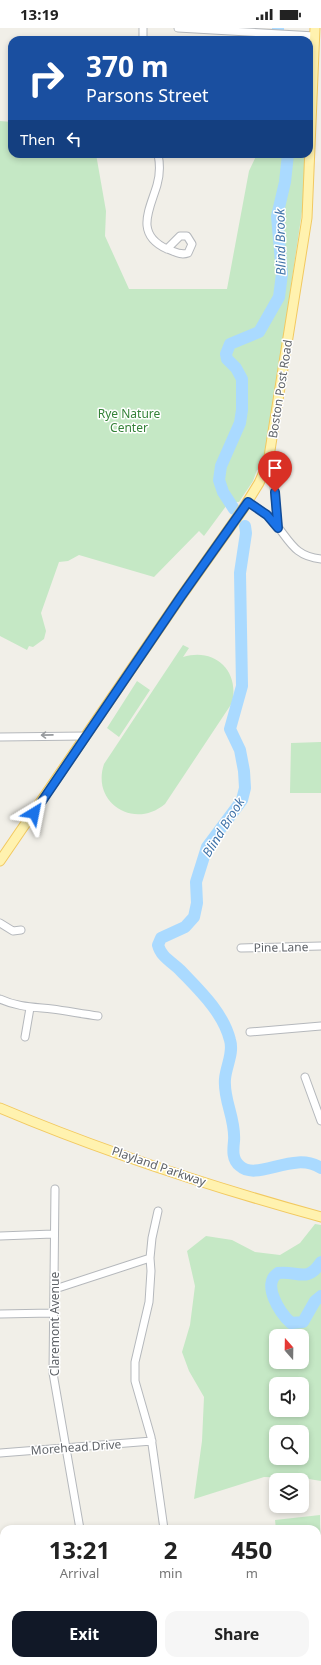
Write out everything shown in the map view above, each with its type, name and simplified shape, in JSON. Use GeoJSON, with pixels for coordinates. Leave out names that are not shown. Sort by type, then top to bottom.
{"type":"FeatureCollection","features":[{"type":"Feature","properties":{"kind":"main road","name":"Boston Post Road"},"geometry":{"type":"LineString","coordinates":[[313,78],[315,32]]}},
{"type":"Feature","properties":{"kind":"main road","name":"Boston Post Road"},"geometry":{"type":"LineString","coordinates":[[0,861],[248,502],[264,473],[271,453],[307,218],[310,158]]}},
{"type":"Feature","properties":{"kind":"main road","name":"Playland Parkway"},"geometry":{"type":"LineString","coordinates":[[0,1108],[88,1142],[175,1172],[318,1216]]}},
{"type":"Feature","properties":{"kind":"main road"},"geometry":{"type":"LineString","coordinates":[[0,1112],[15,1114]]}},
{"type":"Feature","properties":{"kind":"street"},"geometry":{"type":"LineString","coordinates":[[178,28],[219,29],[270,34],[315,32]]}},
{"type":"Feature","properties":{"kind":"street"},"geometry":{"type":"LineString","coordinates":[[158,158],[159,175],[146,217],[152,239],[167,249]]}},
{"type":"Feature","properties":{"kind":"street"},"geometry":{"type":"LineString","coordinates":[[271,453],[278,528]]}},
{"type":"Feature","properties":{"kind":"street"},"geometry":{"type":"LineString","coordinates":[[248,502],[267,515],[284,538],[298,552],[313,558],[321,559]]}},
{"type":"Feature","properties":{"kind":"street"},"geometry":{"type":"LineString","coordinates":[[0,737],[86,736]]}},
{"type":"Feature","properties":{"kind":"street"},"geometry":{"type":"LineString","coordinates":[[0,923],[13,931],[21,930]]}},
{"type":"Feature","properties":{"kind":"street","name":"Pine Lane"},"geometry":{"type":"LineString","coordinates":[[241,948],[321,946]]}},
{"type":"Feature","properties":{"kind":"street"},"geometry":{"type":"LineString","coordinates":[[0,999],[8,1003],[30,1008],[52,1009],[98,1016]]}},
{"type":"Feature","properties":{"kind":"street"},"geometry":{"type":"LineString","coordinates":[[25,1037],[30,1008]]}},
{"type":"Feature","properties":{"kind":"street"},"geometry":{"type":"LineString","coordinates":[[250,1032],[321,1026]]}},
{"type":"Feature","properties":{"kind":"street"},"geometry":{"type":"LineString","coordinates":[[305,1077],[321,1121]]}},
{"type":"Feature","properties":{"kind":"street","name":"Claremont Avenue"},"geometry":{"type":"LineString","coordinates":[[55,1189],[54,1289],[52,1312],[53,1373],[79,1525]]}},
{"type":"Feature","properties":{"kind":"street"},"geometry":{"type":"LineString","coordinates":[[158,1211],[152,1238],[150,1258],[150,1302],[135,1362],[135,1381],[152,1442],[163,1525]]}},
{"type":"Feature","properties":{"kind":"street"},"geometry":{"type":"LineString","coordinates":[[0,1236],[54,1234]]}},
{"type":"Feature","properties":{"kind":"street"},"geometry":{"type":"LineString","coordinates":[[54,1289],[150,1258]]}},
{"type":"Feature","properties":{"kind":"street"},"geometry":{"type":"LineString","coordinates":[[0,1314],[52,1312]]}},
{"type":"Feature","properties":{"kind":"street","name":"Morehead Drive"},"geometry":{"type":"LineString","coordinates":[[0,1453],[152,1442]]}},
{"type":"Feature","properties":{"kind":"green space","name":"Rye Nature Center"},"geometry":{"type":"Polygon","coordinates":[[[0,121],[8,122],[8,158],[97,158],[106,211],[105,236],[129,289],[227,289],[249,171],[255,158],[306,158],[304,198],[268,441],[261,469],[257,470],[253,481],[239,502],[235,502],[232,498],[204,536],[199,531],[154,577],[79,555],[68,561],[59,562],[41,613],[46,631],[44,639],[33,647],[29,646],[27,650],[0,636],[0,121]]]}},
{"type":"Feature","properties":{"kind":"green space"},"geometry":{"type":"Polygon","coordinates":[[[183,645],[189,648],[183,657],[205,655],[214,658],[228,671],[232,680],[232,703],[165,804],[153,811],[141,814],[129,813],[118,808],[109,801],[104,790],[102,778],[104,764],[183,645]]]}},
{"type":"Feature","properties":{"kind":"green space"},"geometry":{"type":"Polygon","coordinates":[[[137,681],[150,690],[119,737],[107,728],[137,681]]]}},
{"type":"Feature","properties":{"kind":"green space"},"geometry":{"type":"Polygon","coordinates":[[[321,742],[321,793],[290,793],[291,743],[321,742]]]}},
{"type":"Feature","properties":{"kind":"green space"},"geometry":{"type":"Polygon","coordinates":[[[315,1224],[321,1225],[321,1481],[309,1479],[309,1473],[269,1473],[269,1477],[264,1477],[194,1499],[202,1441],[204,1397],[189,1371],[182,1352],[190,1325],[195,1286],[187,1251],[206,1236],[232,1240],[255,1252],[280,1255],[300,1243],[315,1224]]]}},
{"type":"Feature","properties":{"kind":"green space"},"geometry":{"type":"Polygon","coordinates":[[[320,1515],[320,1525],[276,1525],[275,1520],[320,1515]]]}},
{"type":"Feature","properties":{"kind":"waterway","name":"Blind Brook"},"geometry":{"type":"LineString","coordinates":[[278,28],[278,36]]}},
{"type":"Feature","properties":{"kind":"waterway","name":"Blind Brook"},"geometry":{"type":"LineString","coordinates":[[234,509],[223,492],[219,480],[221,466],[240,423],[242,410],[242,379],[236,368],[227,359],[226,354],[230,344],[259,332],[279,297],[282,274],[277,216],[285,182],[288,158]]}},
{"type":"Feature","properties":{"kind":"waterway","name":"Blind Brook"},"geometry":{"type":"LineString","coordinates":[[245,526],[246,533],[240,573],[242,686],[230,729],[240,750],[244,771],[245,788],[242,800],[207,847],[196,882],[197,903],[194,917],[185,927],[161,938],[158,945],[164,956],[180,970],[210,1002],[227,1030],[231,1050],[225,1079],[225,1087],[233,1125],[233,1148],[237,1164],[247,1170],[256,1171],[299,1162],[310,1163],[321,1168]]}},
{"type":"Feature","properties":{"kind":"waterway","name":"Blind Brook"},"geometry":{"type":"LineString","coordinates":[[321,1262],[311,1273],[301,1275],[278,1273],[273,1278],[271,1284],[274,1298],[278,1306],[291,1323],[303,1322],[315,1301],[321,1296]]}},
{"type":"Feature","properties":{"kind":"route"},"geometry":{"type":"LineString","coordinates":[[34,813],[180,598],[248,502],[267,515],[278,528],[275,492]]}}]}
